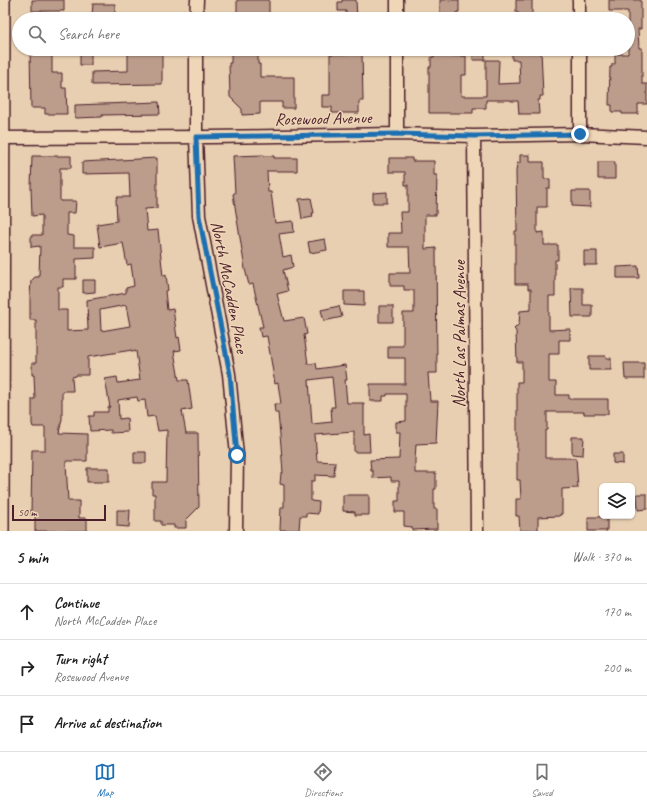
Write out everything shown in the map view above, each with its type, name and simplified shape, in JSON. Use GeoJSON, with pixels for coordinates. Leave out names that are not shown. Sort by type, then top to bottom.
{"type":"FeatureCollection","features":[{"type":"Feature","properties":{"kind":"main road"},"geometry":{"type":"LineString","coordinates":[[1,531],[0,138],[2,0]]}},
{"type":"Feature","properties":{"kind":"street"},"geometry":{"type":"LineString","coordinates":[[196,0],[196,12]]}},
{"type":"Feature","properties":{"kind":"street"},"geometry":{"type":"LineString","coordinates":[[397,0],[397,12]]}},
{"type":"Feature","properties":{"kind":"street"},"geometry":{"type":"LineString","coordinates":[[579,0],[579,12]]}},
{"type":"Feature","properties":{"kind":"street","name":"North McCadden Place"},"geometry":{"type":"LineString","coordinates":[[196,56],[196,137],[199,216],[230,374],[237,455],[236,531]]}},
{"type":"Feature","properties":{"kind":"street"},"geometry":{"type":"LineString","coordinates":[[397,56],[397,134]]}},
{"type":"Feature","properties":{"kind":"street"},"geometry":{"type":"LineString","coordinates":[[580,56],[580,134]]}},
{"type":"Feature","properties":{"kind":"street","name":"Rosewood Avenue"},"geometry":{"type":"LineString","coordinates":[[0,138],[397,134],[474,136],[580,134],[647,137]]}},
{"type":"Feature","properties":{"kind":"street","name":"North Las Palmas Avenue"},"geometry":{"type":"LineString","coordinates":[[474,136],[477,531]]}},
{"type":"Feature","properties":{"kind":"building"},"geometry":{"type":"Polygon","coordinates":[[[32,0],[64,0],[64,11],[32,11],[32,0]]]}},
{"type":"Feature","properties":{"kind":"building"},"geometry":{"type":"Polygon","coordinates":[[[237,0],[269,0],[269,12],[237,12],[237,0]]]}},
{"type":"Feature","properties":{"kind":"building"},"geometry":{"type":"Polygon","coordinates":[[[342,0],[356,0],[357,12],[338,11],[338,2],[342,2],[342,0]]]}},
{"type":"Feature","properties":{"kind":"building"},"geometry":{"type":"Polygon","coordinates":[[[440,0],[459,0],[459,12],[440,12],[440,0]]]}},
{"type":"Feature","properties":{"kind":"building"},"geometry":{"type":"Polygon","coordinates":[[[516,0],[532,0],[532,12],[516,12],[516,0]]]}},
{"type":"Feature","properties":{"kind":"building"},"geometry":{"type":"Polygon","coordinates":[[[609,0],[641,0],[641,29],[638,29],[639,48],[642,48],[642,84],[647,84],[647,104],[638,104],[638,114],[622,114],[622,112],[612,112],[612,105],[609,105],[610,67],[612,67],[612,64],[615,64],[615,56],[635,56],[635,12],[609,11],[609,0]]]}},
{"type":"Feature","properties":{"kind":"building"},"geometry":{"type":"Polygon","coordinates":[[[93,4],[115,4],[115,12],[92,12],[93,4]]]}},
{"type":"Feature","properties":{"kind":"building"},"geometry":{"type":"Polygon","coordinates":[[[30,56],[52,56],[52,73],[62,73],[62,88],[66,88],[67,114],[45,114],[45,108],[31,108],[30,56]]]}},
{"type":"Feature","properties":{"kind":"building"},"geometry":{"type":"Polygon","coordinates":[[[80,56],[91,56],[91,65],[80,65],[80,56]]]}},
{"type":"Feature","properties":{"kind":"building"},"geometry":{"type":"Polygon","coordinates":[[[128,56],[162,56],[162,84],[92,85],[92,72],[128,71],[128,56]]]}},
{"type":"Feature","properties":{"kind":"building"},"geometry":{"type":"Polygon","coordinates":[[[231,56],[258,56],[258,64],[260,64],[260,77],[294,77],[294,108],[282,108],[282,102],[260,102],[260,114],[242,115],[242,109],[230,97],[229,63],[231,63],[231,56]]]}},
{"type":"Feature","properties":{"kind":"building"},"geometry":{"type":"Polygon","coordinates":[[[330,56],[362,56],[363,101],[359,101],[359,113],[332,113],[332,107],[322,107],[322,95],[330,95],[330,56]]]}},
{"type":"Feature","properties":{"kind":"building"},"geometry":{"type":"Polygon","coordinates":[[[466,56],[466,75],[461,75],[461,96],[486,96],[486,60],[499,60],[498,84],[520,83],[519,60],[512,60],[512,56],[541,56],[543,96],[540,96],[540,100],[538,100],[539,114],[519,114],[518,101],[511,100],[486,100],[486,108],[473,108],[473,113],[429,113],[429,67],[431,67],[431,57],[466,56]]]}},
{"type":"Feature","properties":{"kind":"building"},"geometry":{"type":"Polygon","coordinates":[[[473,56],[485,56],[485,60],[473,60],[473,56]]]}},
{"type":"Feature","properties":{"kind":"building"},"geometry":{"type":"Polygon","coordinates":[[[159,102],[160,114],[102,115],[102,117],[75,118],[75,105],[159,102]]]}},
{"type":"Feature","properties":{"kind":"building"},"geometry":{"type":"Polygon","coordinates":[[[264,155],[274,156],[274,158],[297,158],[297,171],[267,171],[268,192],[271,192],[275,223],[293,221],[294,232],[279,234],[283,257],[291,255],[293,267],[283,270],[288,291],[277,294],[284,321],[304,318],[307,334],[304,335],[308,364],[316,363],[317,369],[345,365],[347,380],[345,380],[347,403],[364,403],[364,435],[369,434],[370,452],[354,452],[354,432],[315,435],[317,461],[335,462],[334,476],[315,475],[315,481],[311,481],[311,501],[319,502],[318,514],[306,513],[306,516],[300,516],[299,530],[280,530],[281,507],[284,507],[284,485],[280,484],[281,473],[283,473],[281,446],[278,413],[275,413],[274,404],[281,404],[278,383],[275,384],[267,336],[261,337],[259,327],[263,327],[253,284],[249,285],[245,269],[233,194],[235,193],[233,156],[264,155]],[[332,377],[309,380],[312,424],[332,422],[331,407],[335,407],[332,377]]]}},
{"type":"Feature","properties":{"kind":"building"},"geometry":{"type":"Polygon","coordinates":[[[520,155],[530,155],[530,162],[544,162],[544,179],[550,179],[550,188],[547,188],[547,207],[537,207],[537,233],[544,232],[544,245],[558,245],[558,260],[555,260],[555,296],[549,296],[549,330],[570,329],[570,340],[559,340],[559,354],[549,354],[549,382],[556,382],[556,395],[569,395],[569,399],[608,399],[608,414],[584,414],[584,412],[547,412],[547,430],[545,430],[545,458],[576,458],[578,488],[562,489],[562,514],[560,514],[560,516],[538,517],[538,530],[520,531],[519,516],[516,516],[516,499],[521,499],[520,480],[517,480],[517,382],[522,382],[522,362],[517,362],[516,331],[514,329],[519,324],[520,311],[531,310],[531,289],[528,289],[528,284],[515,284],[515,231],[517,231],[516,172],[517,163],[520,163],[520,155]]]}},
{"type":"Feature","properties":{"kind":"building"},"geometry":{"type":"Polygon","coordinates":[[[32,156],[71,156],[71,168],[60,168],[60,201],[76,201],[75,213],[67,213],[67,235],[74,236],[74,247],[95,247],[95,258],[76,259],[76,279],[63,279],[63,287],[58,287],[58,310],[67,310],[67,331],[88,330],[87,300],[126,293],[126,288],[134,286],[131,264],[127,265],[123,243],[100,247],[97,224],[117,221],[117,197],[130,197],[129,173],[82,174],[82,162],[157,158],[157,208],[145,209],[147,231],[158,230],[163,276],[166,275],[168,290],[165,291],[167,310],[173,309],[177,338],[179,337],[181,350],[174,351],[179,380],[188,380],[192,409],[182,411],[186,433],[198,433],[199,507],[186,520],[186,528],[174,528],[174,525],[161,525],[161,521],[155,521],[155,494],[152,494],[152,482],[166,482],[167,430],[158,431],[155,416],[147,417],[145,400],[138,401],[137,397],[118,400],[119,419],[127,418],[128,432],[111,433],[111,430],[90,431],[89,416],[94,416],[94,412],[108,412],[108,407],[110,407],[105,379],[117,377],[118,383],[140,380],[136,351],[132,352],[132,350],[88,357],[88,375],[76,375],[72,377],[73,391],[62,391],[62,419],[59,433],[87,434],[87,461],[66,461],[68,501],[79,501],[79,518],[87,518],[87,531],[35,531],[35,516],[31,516],[32,450],[45,450],[45,427],[33,427],[32,424],[32,399],[35,399],[32,363],[36,363],[36,320],[30,320],[30,296],[31,281],[35,277],[39,277],[40,246],[31,247],[31,235],[42,235],[42,215],[32,216],[32,156]],[[126,305],[100,310],[101,331],[130,326],[126,305]]]}},
{"type":"Feature","properties":{"kind":"building"},"geometry":{"type":"Polygon","coordinates":[[[389,158],[412,158],[412,161],[434,161],[434,175],[437,175],[436,215],[425,215],[425,249],[436,248],[437,373],[428,373],[430,401],[438,401],[436,443],[416,444],[415,473],[436,473],[434,509],[437,509],[437,529],[412,530],[412,527],[404,526],[404,512],[395,512],[395,501],[399,501],[399,481],[391,481],[391,477],[373,478],[373,471],[371,471],[370,460],[399,459],[400,432],[396,432],[396,422],[406,421],[406,394],[387,394],[387,396],[383,396],[383,401],[370,401],[370,384],[405,384],[405,358],[388,358],[388,346],[403,346],[403,313],[414,313],[414,290],[404,290],[404,286],[390,286],[390,273],[410,273],[409,247],[388,247],[388,233],[401,233],[400,212],[408,212],[408,185],[405,185],[405,172],[389,172],[389,158]]]}},
{"type":"Feature","properties":{"kind":"building"},"geometry":{"type":"Polygon","coordinates":[[[598,162],[615,162],[615,179],[598,179],[598,162]]]}},
{"type":"Feature","properties":{"kind":"building"},"geometry":{"type":"Polygon","coordinates":[[[572,191],[590,191],[590,207],[572,206],[572,191]]]}},
{"type":"Feature","properties":{"kind":"building"},"geometry":{"type":"Polygon","coordinates":[[[387,192],[387,203],[373,203],[373,193],[387,192]]]}},
{"type":"Feature","properties":{"kind":"building"},"geometry":{"type":"Polygon","coordinates":[[[311,198],[314,213],[312,213],[313,217],[302,219],[299,199],[311,198]]]}},
{"type":"Feature","properties":{"kind":"building"},"geometry":{"type":"Polygon","coordinates":[[[325,239],[327,250],[310,253],[308,242],[325,239]]]}},
{"type":"Feature","properties":{"kind":"building"},"geometry":{"type":"Polygon","coordinates":[[[584,251],[597,251],[597,265],[584,265],[584,251]]]}},
{"type":"Feature","properties":{"kind":"building"},"geometry":{"type":"Polygon","coordinates":[[[638,266],[639,278],[617,278],[617,267],[638,266]]]}},
{"type":"Feature","properties":{"kind":"building"},"geometry":{"type":"Polygon","coordinates":[[[83,280],[95,280],[95,292],[83,293],[83,280]]]}},
{"type":"Feature","properties":{"kind":"building"},"geometry":{"type":"Polygon","coordinates":[[[571,288],[583,288],[583,305],[592,305],[592,317],[572,317],[571,288]]]}},
{"type":"Feature","properties":{"kind":"building"},"geometry":{"type":"Polygon","coordinates":[[[344,291],[364,291],[364,306],[344,305],[344,291]]]}},
{"type":"Feature","properties":{"kind":"building"},"geometry":{"type":"Polygon","coordinates":[[[339,306],[342,317],[324,321],[321,310],[339,306]]]}},
{"type":"Feature","properties":{"kind":"building"},"geometry":{"type":"Polygon","coordinates":[[[379,306],[393,306],[393,322],[379,322],[379,306]]]}},
{"type":"Feature","properties":{"kind":"building"},"geometry":{"type":"Polygon","coordinates":[[[589,356],[606,356],[606,358],[611,358],[611,370],[589,370],[589,356]]]}},
{"type":"Feature","properties":{"kind":"building"},"geometry":{"type":"Polygon","coordinates":[[[624,363],[644,363],[644,379],[625,379],[624,363]]]}},
{"type":"Feature","properties":{"kind":"building"},"geometry":{"type":"Polygon","coordinates":[[[572,437],[584,437],[583,455],[572,454],[572,437]]]}},
{"type":"Feature","properties":{"kind":"building"},"geometry":{"type":"Polygon","coordinates":[[[134,452],[146,452],[146,463],[134,463],[134,452]]]}},
{"type":"Feature","properties":{"kind":"building"},"geometry":{"type":"Polygon","coordinates":[[[613,454],[623,454],[623,464],[613,463],[613,454]]]}},
{"type":"Feature","properties":{"kind":"building"},"geometry":{"type":"Polygon","coordinates":[[[87,468],[109,468],[109,482],[87,482],[87,468]]]}},
{"type":"Feature","properties":{"kind":"building"},"geometry":{"type":"Polygon","coordinates":[[[637,494],[647,494],[647,509],[638,510],[637,494]]]}},
{"type":"Feature","properties":{"kind":"building"},"geometry":{"type":"Polygon","coordinates":[[[343,495],[369,495],[369,515],[355,515],[355,512],[343,511],[343,495]]]}},
{"type":"Feature","properties":{"kind":"building"},"geometry":{"type":"Polygon","coordinates":[[[117,510],[130,510],[129,527],[117,526],[117,510]]]}},
{"type":"Feature","properties":{"kind":"building"},"geometry":{"type":"Polygon","coordinates":[[[588,517],[607,519],[607,531],[588,531],[588,517]]]}},
{"type":"Feature","properties":{"kind":"route"},"geometry":{"type":"LineString","coordinates":[[237,455],[230,374],[199,216],[196,137],[397,134],[474,136],[580,134]]}}]}
